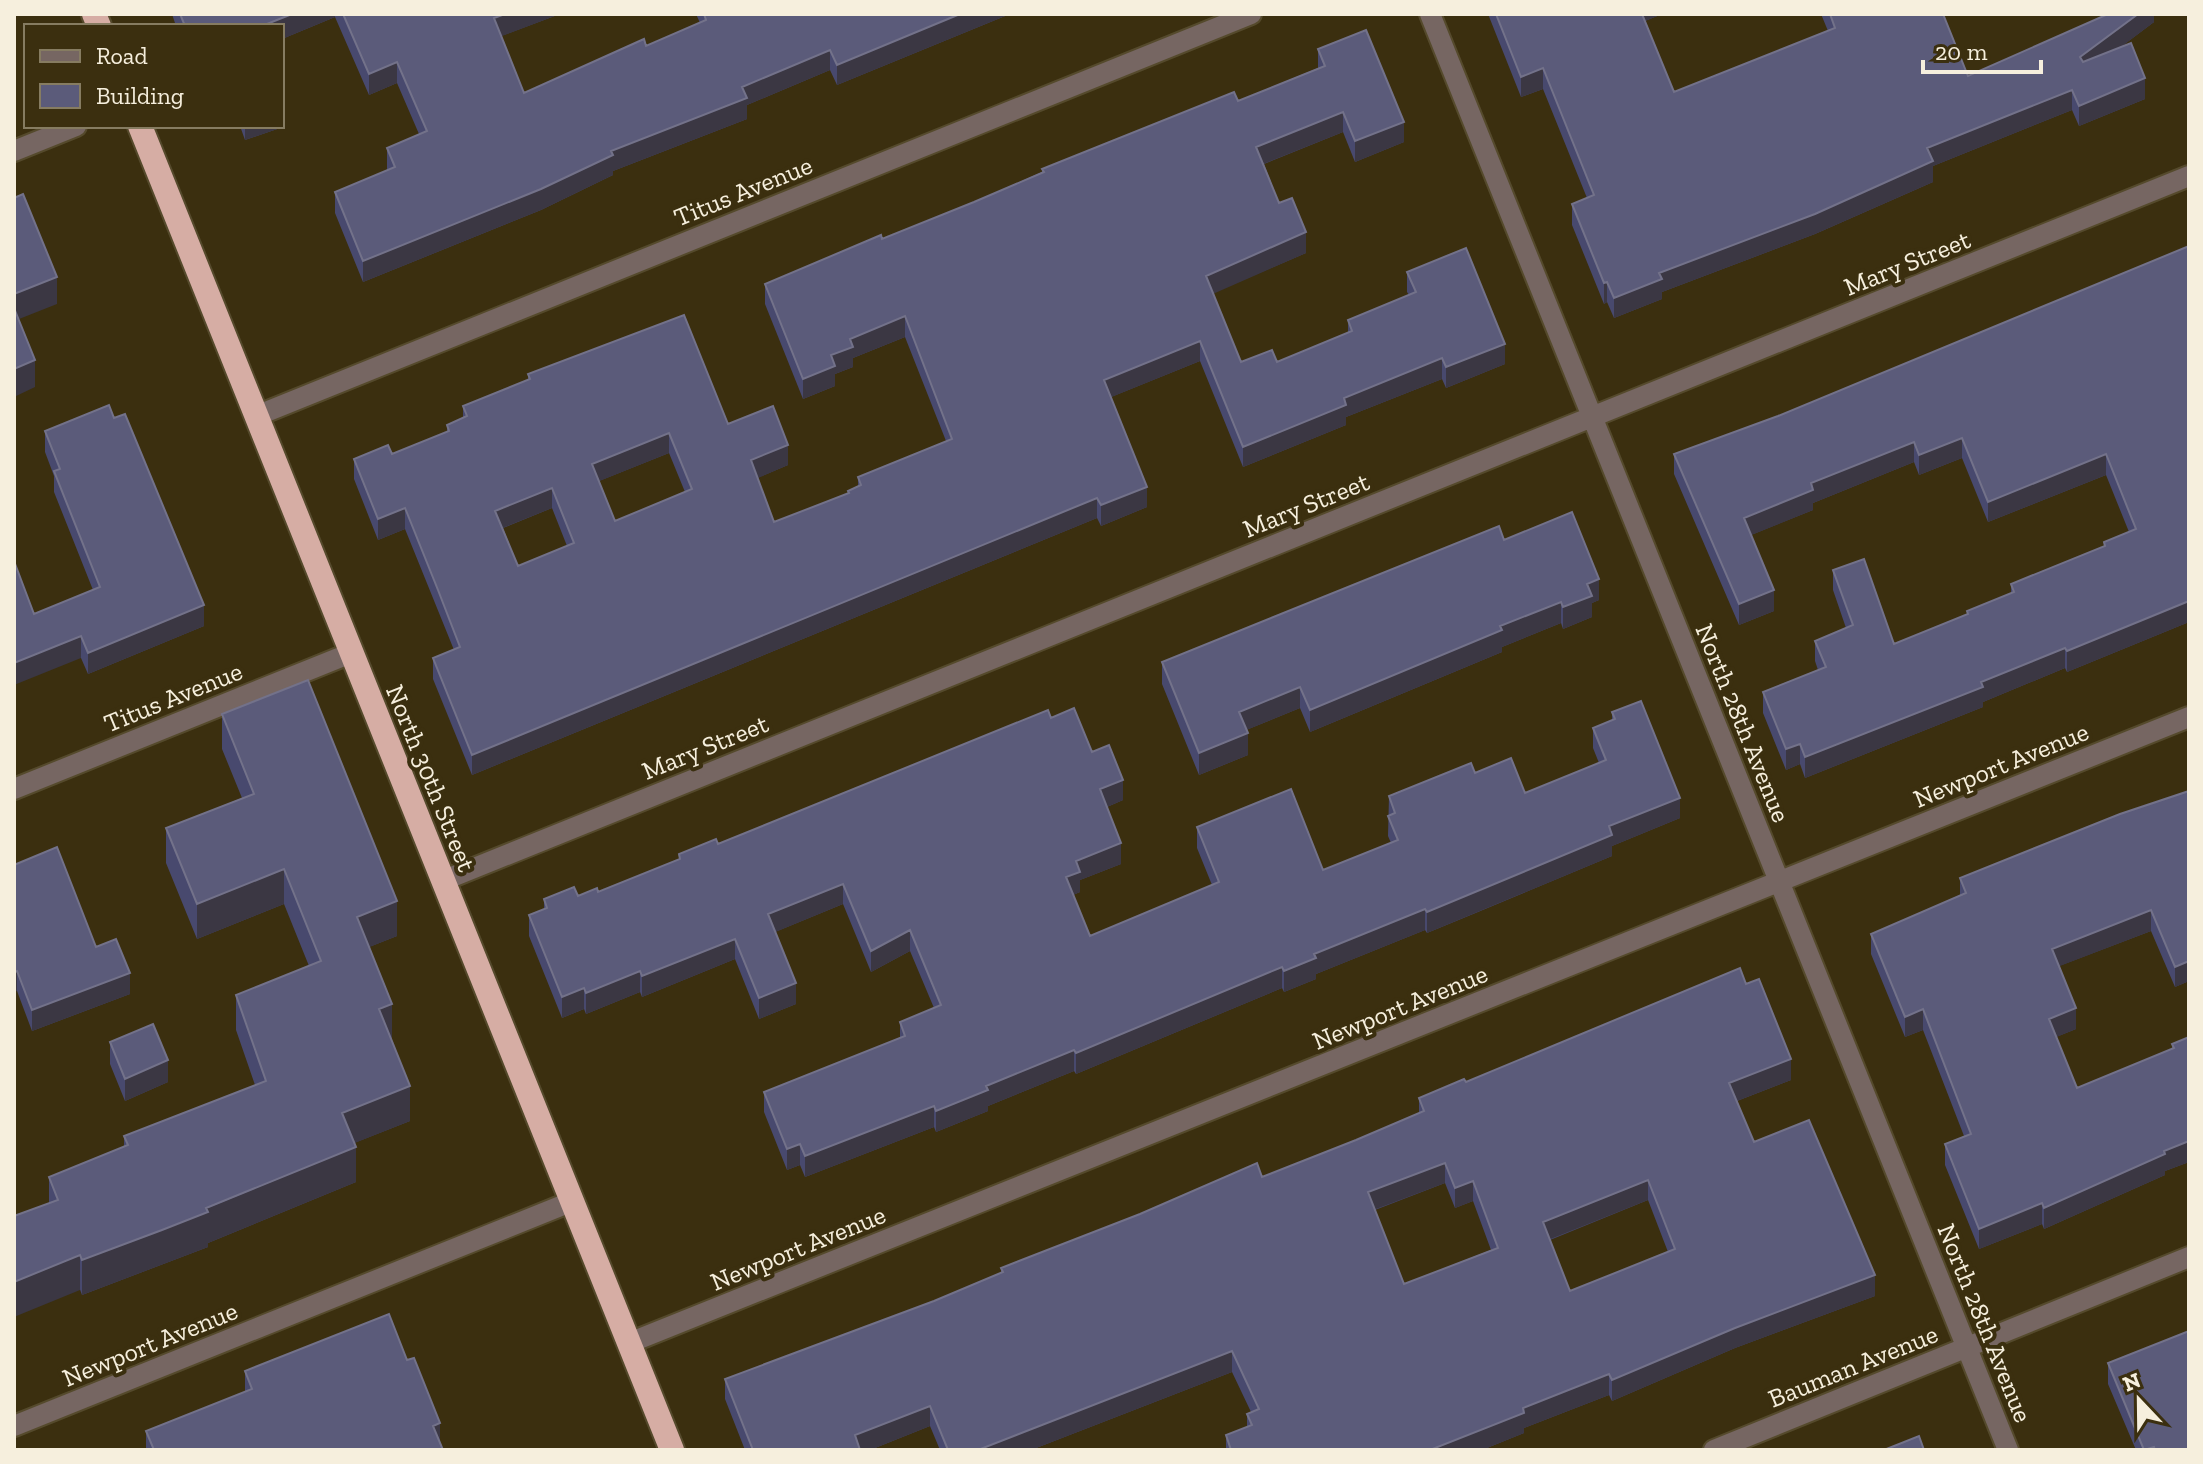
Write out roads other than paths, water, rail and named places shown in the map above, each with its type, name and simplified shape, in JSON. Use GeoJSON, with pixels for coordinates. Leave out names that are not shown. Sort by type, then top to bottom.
{"type":"FeatureCollection","features":[{"type":"Feature","properties":{"kind":"highway","name":"North 30th Street"},"geometry":{"type":"LineString","coordinates":[[141,128],[672,1450]]}},
{"type":"Feature","properties":{"kind":"street","name":"Titus Avenue"},"geometry":{"type":"LineString","coordinates":[[256,416],[1251,14]]}},
{"type":"Feature","properties":{"kind":"street","name":"North 28th Avenue"},"geometry":{"type":"LineString","coordinates":[[1430,14],[2008,1450]]}},
{"type":"Feature","properties":{"kind":"street"},"geometry":{"type":"LineString","coordinates":[[14,151],[71,128]]}},
{"type":"Feature","properties":{"kind":"street","name":"Mary Street"},"geometry":{"type":"LineString","coordinates":[[442,881],[2189,176]]}},
{"type":"Feature","properties":{"kind":"street","name":"Titus Avenue"},"geometry":{"type":"LineString","coordinates":[[14,789],[351,653]]}},
{"type":"Feature","properties":{"kind":"street","name":"Newport Avenue"},"geometry":{"type":"LineString","coordinates":[[629,1343],[2189,717]]}},
{"type":"Feature","properties":{"kind":"street","name":"Newport Avenue"},"geometry":{"type":"LineString","coordinates":[[14,1426],[573,1201]]}},
{"type":"Feature","properties":{"kind":"street","name":"Bauman Avenue"},"geometry":{"type":"LineString","coordinates":[[1714,1450],[2189,1257]]}}]}
